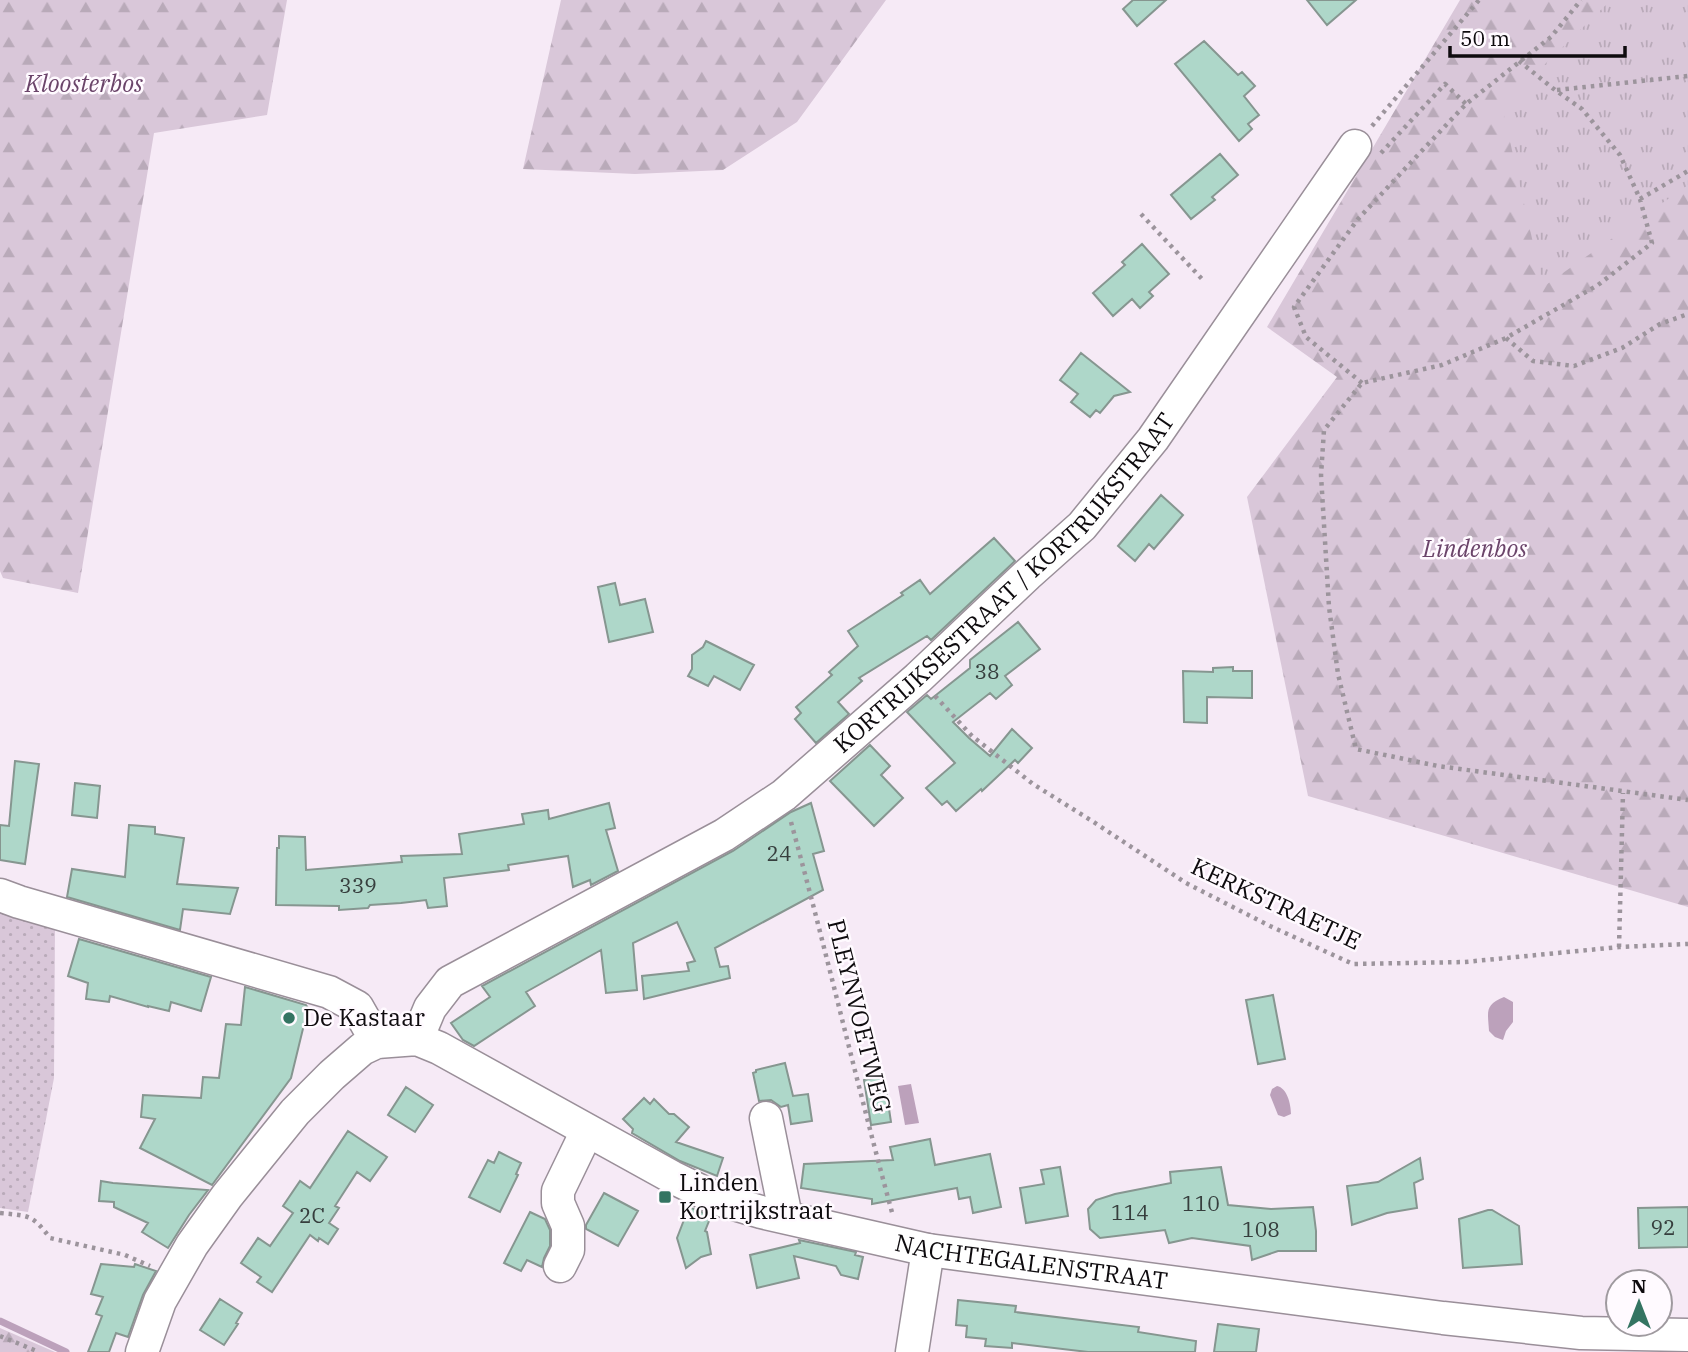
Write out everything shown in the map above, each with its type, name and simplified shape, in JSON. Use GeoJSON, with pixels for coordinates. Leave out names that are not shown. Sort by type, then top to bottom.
{"type":"FeatureCollection","features":[{"type":"Feature","properties":{"kind":"street","name":"KORTRIJKSESTRAAT / KORTRIJKSTRAAT"},"geometry":{"type":"LineString","coordinates":[[417,1040],[430,1008],[450,982],[724,835],[784,795],[918,678],[1083,526],[1153,439],[1355,146]]}},
{"type":"Feature","properties":{"kind":"street"},"geometry":{"type":"LineString","coordinates":[[0,895],[329,992],[357,1007],[377,1042]]}},
{"type":"Feature","properties":{"kind":"street"},"geometry":{"type":"LineString","coordinates":[[142,1352],[160,1301],[192,1245],[295,1112],[332,1074],[362,1049],[377,1042],[417,1040]]}},
{"type":"Feature","properties":{"kind":"street","name":"NACHTEGALENSTRAAT"},"geometry":{"type":"LineString","coordinates":[[417,1040],[439,1048],[672,1177],[718,1199],[761,1212],[914,1247],[1456,1320],[1581,1334],[1688,1335]]}},
{"type":"Feature","properties":{"kind":"street"},"geometry":{"type":"LineString","coordinates":[[766,1118],[786,1217]]}},
{"type":"Feature","properties":{"kind":"street"},"geometry":{"type":"LineString","coordinates":[[560,1266],[568,1250],[568,1226],[558,1203],[558,1191],[587,1131]]}},
{"type":"Feature","properties":{"kind":"street"},"geometry":{"type":"LineString","coordinates":[[912,1352],[914,1247]]}},
{"type":"Feature","properties":{"kind":"path"},"geometry":{"type":"LineString","coordinates":[[1466,104],[1445,85],[1373,161],[1355,146],[1479,0]]}},
{"type":"Feature","properties":{"kind":"path"},"geometry":{"type":"LineString","coordinates":[[1362,383],[1306,337],[1294,307],[1358,219],[1466,104],[1551,37],[1581,0]]}},
{"type":"Feature","properties":{"kind":"path"},"geometry":{"type":"LineString","coordinates":[[1520,61],[1582,109],[1620,155],[1640,199],[1652,243],[1598,285],[1506,338],[1442,365],[1362,383],[1324,430],[1321,475],[1329,607],[1338,674],[1356,749],[1438,766],[1688,800]]}},
{"type":"Feature","properties":{"kind":"path"},"geometry":{"type":"LineString","coordinates":[[1555,90],[1688,76]]}},
{"type":"Feature","properties":{"kind":"path"},"geometry":{"type":"LineString","coordinates":[[1640,199],[1688,171]]}},
{"type":"Feature","properties":{"kind":"path"},"geometry":{"type":"LineString","coordinates":[[1141,214],[1202,279]]}},
{"type":"Feature","properties":{"kind":"path"},"geometry":{"type":"LineString","coordinates":[[1506,338],[1533,360],[1574,366],[1622,348],[1660,324],[1688,314]]}},
{"type":"Feature","properties":{"kind":"path","name":"KERKSTRAETJE"},"geometry":{"type":"LineString","coordinates":[[918,678],[972,736],[1033,784],[1186,883],[1353,964],[1465,962],[1619,947],[1688,944]]}},
{"type":"Feature","properties":{"kind":"path"},"geometry":{"type":"LineString","coordinates":[[1619,947],[1623,793]]}},
{"type":"Feature","properties":{"kind":"path","name":"PLEYNVOETWEG"},"geometry":{"type":"LineString","coordinates":[[784,795],[868,1125],[914,1247]]}},
{"type":"Feature","properties":{"kind":"path"},"geometry":{"type":"LineString","coordinates":[[0,1213],[37,1221],[50,1238],[125,1255],[175,1275]]}},
{"type":"Feature","properties":{"kind":"path"},"geometry":{"type":"LineString","coordinates":[[0,1336],[39,1352]]}},
{"type":"Feature","properties":{"kind":"green space","name":"Kloosterbos"},"geometry":{"type":"Polygon","coordinates":[[[0,0],[287,0],[267,115],[154,133],[78,593],[3,578],[0,571],[0,0]]]}},
{"type":"Feature","properties":{"kind":"green space"},"geometry":{"type":"Polygon","coordinates":[[[561,0],[886,0],[797,122],[723,170],[635,174],[523,169],[561,0]]]}},
{"type":"Feature","properties":{"kind":"green space","name":"Lindenbos"},"geometry":{"type":"Polygon","coordinates":[[[1460,0],[1688,0],[1688,907],[1308,796],[1247,497],[1337,377],[1267,327],[1460,0]]]}},
{"type":"Feature","properties":{"kind":"green space"},"geometry":{"type":"Polygon","coordinates":[[[1611,0],[1688,0],[1688,185],[1543,287],[1502,106],[1611,0]]]}},
{"type":"Feature","properties":{"kind":"green space"},"geometry":{"type":"Polygon","coordinates":[[[0,909],[55,929],[54,1078],[28,1212],[0,1208],[0,909]]]}},
{"type":"Feature","properties":{"kind":"green space"},"geometry":{"type":"Polygon","coordinates":[[[0,1328],[55,1352],[0,1352],[0,1328]]]}},
{"type":"Feature","properties":{"kind":"shaded area"},"geometry":{"type":"Polygon","coordinates":[[[1504,997],[1513,1002],[1513,1022],[1503,1040],[1489,1031],[1488,1014],[1490,1006],[1504,997]]]}},
{"type":"Feature","properties":{"kind":"shaded area"},"geometry":{"type":"Polygon","coordinates":[[[911,1084],[919,1123],[905,1125],[898,1086],[911,1084]]]}},
{"type":"Feature","properties":{"kind":"shaded area"},"geometry":{"type":"Polygon","coordinates":[[[1277,1086],[1288,1097],[1291,1114],[1284,1117],[1278,1115],[1270,1095],[1272,1089],[1277,1086]]]}},
{"type":"Feature","properties":{"kind":"building"},"geometry":{"type":"Polygon","coordinates":[[[1133,0],[1166,0],[1137,26],[1123,9],[1133,0]]]}},
{"type":"Feature","properties":{"kind":"building"},"geometry":{"type":"Polygon","coordinates":[[[1307,0],[1356,0],[1327,25],[1307,0]]]}},
{"type":"Feature","properties":{"kind":"building"},"geometry":{"type":"Polygon","coordinates":[[[1204,41],[1238,75],[1242,72],[1255,86],[1244,96],[1259,115],[1248,124],[1252,129],[1239,141],[1175,64],[1204,41]]]}},
{"type":"Feature","properties":{"kind":"building"},"geometry":{"type":"Polygon","coordinates":[[[1220,154],[1238,175],[1212,197],[1215,200],[1191,219],[1171,195],[1220,154]]]}},
{"type":"Feature","properties":{"kind":"building"},"geometry":{"type":"Polygon","coordinates":[[[1142,244],[1169,274],[1149,292],[1153,296],[1140,308],[1132,299],[1113,316],[1093,293],[1125,265],[1122,262],[1142,244]]]}},
{"type":"Feature","properties":{"kind":"building"},"geometry":{"type":"Polygon","coordinates":[[[1081,353],[1130,392],[1114,396],[1100,413],[1096,410],[1090,417],[1071,402],[1078,394],[1060,380],[1081,353]]]}},
{"type":"Feature","properties":{"kind":"building"},"geometry":{"type":"Polygon","coordinates":[[[1161,495],[1183,515],[1154,549],[1149,544],[1135,561],[1118,546],[1161,495]]]}},
{"type":"Feature","properties":{"kind":"building"},"geometry":{"type":"Polygon","coordinates":[[[994,538],[1015,561],[931,640],[927,636],[859,678],[862,681],[838,702],[849,714],[816,743],[795,719],[801,713],[796,707],[832,675],[829,672],[858,646],[848,631],[903,595],[901,593],[920,580],[930,594],[994,538]]]}},
{"type":"Feature","properties":{"kind":"building"},"geometry":{"type":"Polygon","coordinates":[[[615,583],[620,605],[645,599],[653,632],[609,642],[598,587],[615,583]]]}},
{"type":"Feature","properties":{"kind":"building"},"geometry":{"type":"Polygon","coordinates":[[[1018,622],[1040,649],[1005,676],[1012,685],[996,699],[990,693],[953,722],[990,756],[1012,729],[1032,748],[1018,763],[1015,760],[956,811],[947,801],[942,805],[926,788],[955,763],[907,712],[927,695],[931,699],[970,668],[970,660],[1018,622]]]}},
{"type":"Feature","properties":{"kind":"building"},"geometry":{"type":"Polygon","coordinates":[[[706,641],[754,665],[740,690],[714,676],[708,686],[688,676],[692,669],[692,655],[703,647],[706,641]]]}},
{"type":"Feature","properties":{"kind":"building"},"geometry":{"type":"Polygon","coordinates":[[[1233,667],[1233,671],[1252,671],[1252,698],[1207,697],[1207,723],[1184,722],[1183,671],[1213,672],[1213,668],[1233,667]]]}},
{"type":"Feature","properties":{"kind":"building"},"geometry":{"type":"Polygon","coordinates":[[[870,745],[890,766],[881,775],[903,798],[874,826],[830,781],[870,745]]]}},
{"type":"Feature","properties":{"kind":"building"},"geometry":{"type":"Polygon","coordinates":[[[15,761],[39,764],[25,864],[0,860],[0,825],[9,826],[15,761]]]}},
{"type":"Feature","properties":{"kind":"building"},"geometry":{"type":"Polygon","coordinates":[[[75,783],[100,786],[97,818],[72,815],[75,783]]]}},
{"type":"Feature","properties":{"kind":"building"},"geometry":{"type":"Polygon","coordinates":[[[609,803],[615,828],[606,830],[618,871],[591,885],[590,880],[573,887],[568,856],[508,865],[509,870],[444,878],[447,906],[428,908],[426,900],[339,910],[339,906],[276,905],[279,836],[305,837],[306,870],[402,862],[401,856],[462,854],[459,834],[524,824],[522,814],[548,810],[549,819],[609,803]]]}},
{"type":"Feature","properties":{"kind":"building"},"geometry":{"type":"Polygon","coordinates":[[[811,803],[824,851],[813,854],[823,890],[715,948],[720,967],[728,966],[730,978],[644,999],[642,976],[689,971],[687,963],[695,961],[677,922],[633,943],[637,990],[606,993],[601,950],[526,992],[535,1006],[474,1046],[463,1040],[451,1023],[490,997],[482,986],[733,851],[791,812],[811,803]]]}},
{"type":"Feature","properties":{"kind":"building"},"geometry":{"type":"Polygon","coordinates":[[[129,825],[155,827],[155,834],[184,838],[177,884],[238,888],[230,914],[183,909],[180,930],[67,897],[72,869],[125,877],[129,825]]]}},
{"type":"Feature","properties":{"kind":"building"},"geometry":{"type":"Polygon","coordinates":[[[79,939],[211,977],[201,1011],[171,1002],[169,1011],[110,996],[109,1002],[86,999],[88,983],[68,976],[79,939]]]}},
{"type":"Feature","properties":{"kind":"building"},"geometry":{"type":"Polygon","coordinates":[[[245,987],[306,1005],[308,1008],[291,1078],[212,1185],[140,1148],[155,1119],[141,1117],[143,1095],[201,1098],[203,1077],[219,1078],[226,1024],[241,1025],[245,987]]]}},
{"type":"Feature","properties":{"kind":"building"},"geometry":{"type":"Polygon","coordinates":[[[1273,995],[1285,1059],[1258,1064],[1246,1000],[1273,995]]]}},
{"type":"Feature","properties":{"kind":"building"},"geometry":{"type":"Polygon","coordinates":[[[785,1063],[793,1096],[808,1094],[812,1121],[791,1124],[788,1105],[781,1107],[771,1100],[759,1101],[753,1073],[785,1063]]]}},
{"type":"Feature","properties":{"kind":"building"},"geometry":{"type":"Polygon","coordinates":[[[884,1076],[891,1122],[871,1125],[864,1080],[884,1076]]]}},
{"type":"Feature","properties":{"kind":"building"},"geometry":{"type":"Polygon","coordinates":[[[406,1087],[433,1105],[415,1132],[388,1115],[406,1087]]]}},
{"type":"Feature","properties":{"kind":"building"},"geometry":{"type":"Polygon","coordinates":[[[644,1098],[650,1104],[654,1099],[669,1114],[674,1114],[689,1127],[676,1142],[723,1158],[717,1176],[680,1161],[632,1133],[633,1129],[623,1119],[644,1098]]]}},
{"type":"Feature","properties":{"kind":"building"},"geometry":{"type":"Polygon","coordinates":[[[348,1131],[387,1157],[370,1181],[357,1172],[335,1206],[339,1208],[329,1223],[338,1229],[328,1244],[310,1235],[272,1292],[257,1282],[261,1277],[241,1263],[258,1238],[270,1246],[293,1213],[283,1206],[300,1181],[310,1188],[348,1131]]]}},
{"type":"Feature","properties":{"kind":"building"},"geometry":{"type":"Polygon","coordinates":[[[930,1139],[935,1165],[990,1154],[1001,1207],[973,1213],[970,1197],[959,1199],[957,1188],[872,1204],[872,1199],[801,1188],[804,1164],[893,1160],[890,1147],[930,1139]]]}},
{"type":"Feature","properties":{"kind":"building"},"geometry":{"type":"Polygon","coordinates":[[[499,1152],[521,1163],[500,1212],[469,1197],[488,1160],[494,1163],[499,1152]]]}},
{"type":"Feature","properties":{"kind":"building"},"geometry":{"type":"Polygon","coordinates":[[[1420,1158],[1423,1179],[1414,1183],[1417,1208],[1387,1213],[1352,1225],[1347,1186],[1378,1182],[1420,1158]]]}},
{"type":"Feature","properties":{"kind":"building"},"geometry":{"type":"Polygon","coordinates":[[[1060,1167],[1068,1216],[1026,1223],[1020,1188],[1044,1184],[1041,1170],[1060,1167]]]}},
{"type":"Feature","properties":{"kind":"building"},"geometry":{"type":"Polygon","coordinates":[[[1221,1167],[1228,1205],[1271,1209],[1313,1207],[1316,1251],[1278,1251],[1252,1260],[1250,1246],[1192,1238],[1169,1243],[1165,1230],[1100,1238],[1090,1229],[1088,1209],[1096,1200],[1171,1183],[1170,1172],[1221,1167]]]}},
{"type":"Feature","properties":{"kind":"building"},"geometry":{"type":"Polygon","coordinates":[[[101,1181],[208,1190],[168,1248],[142,1232],[148,1223],[114,1207],[114,1202],[99,1201],[101,1181]]]}},
{"type":"Feature","properties":{"kind":"building"},"geometry":{"type":"Polygon","coordinates":[[[604,1193],[638,1211],[618,1246],[586,1229],[604,1193]]]}},
{"type":"Feature","properties":{"kind":"building"},"geometry":{"type":"Polygon","coordinates":[[[689,1207],[711,1216],[705,1231],[711,1254],[701,1257],[686,1268],[677,1238],[689,1207]]]}},
{"type":"Feature","properties":{"kind":"building"},"geometry":{"type":"Polygon","coordinates":[[[1688,1207],[1688,1247],[1639,1248],[1638,1208],[1688,1207]]]}},
{"type":"Feature","properties":{"kind":"building"},"geometry":{"type":"Polygon","coordinates":[[[1488,1210],[1519,1226],[1522,1264],[1463,1268],[1459,1219],[1488,1210]]]}},
{"type":"Feature","properties":{"kind":"building"},"geometry":{"type":"Polygon","coordinates":[[[530,1212],[545,1219],[550,1230],[550,1246],[542,1267],[527,1260],[521,1271],[504,1263],[530,1212]]]}},
{"type":"Feature","properties":{"kind":"building"},"geometry":{"type":"Polygon","coordinates":[[[799,1240],[856,1252],[855,1255],[863,1257],[858,1279],[841,1275],[836,1266],[794,1256],[799,1278],[757,1288],[750,1255],[800,1243],[799,1240]]]}},
{"type":"Feature","properties":{"kind":"building"},"geometry":{"type":"Polygon","coordinates":[[[101,1264],[134,1267],[135,1264],[156,1271],[143,1295],[128,1337],[116,1333],[109,1352],[88,1352],[102,1316],[96,1314],[103,1297],[91,1294],[101,1264]]]}},
{"type":"Feature","properties":{"kind":"building"},"geometry":{"type":"Polygon","coordinates":[[[220,1299],[242,1313],[224,1345],[200,1330],[220,1299]]]}},
{"type":"Feature","properties":{"kind":"building"},"geometry":{"type":"Polygon","coordinates":[[[958,1300],[1016,1306],[1015,1312],[1139,1327],[1138,1332],[1196,1341],[1195,1352],[1088,1352],[1012,1343],[1012,1348],[985,1346],[986,1339],[966,1337],[967,1326],[956,1325],[958,1300]]]}},
{"type":"Feature","properties":{"kind":"building"},"geometry":{"type":"Polygon","coordinates":[[[1218,1324],[1259,1329],[1256,1352],[1214,1352],[1218,1324]]]}},
{"type":"Feature","properties":{"kind":"waterway"},"geometry":{"type":"LineString","coordinates":[[0,1321],[66,1352]]}},
{"type":"Feature","properties":{"kind":"place","name":"De Kastaar"},"geometry":{"type":"Point","coordinates":[289,1018]}},
{"type":"Feature","properties":{"kind":"place","name":"Linden Kortrijkstraat"},"geometry":{"type":"Point","coordinates":[665,1197]}}]}
